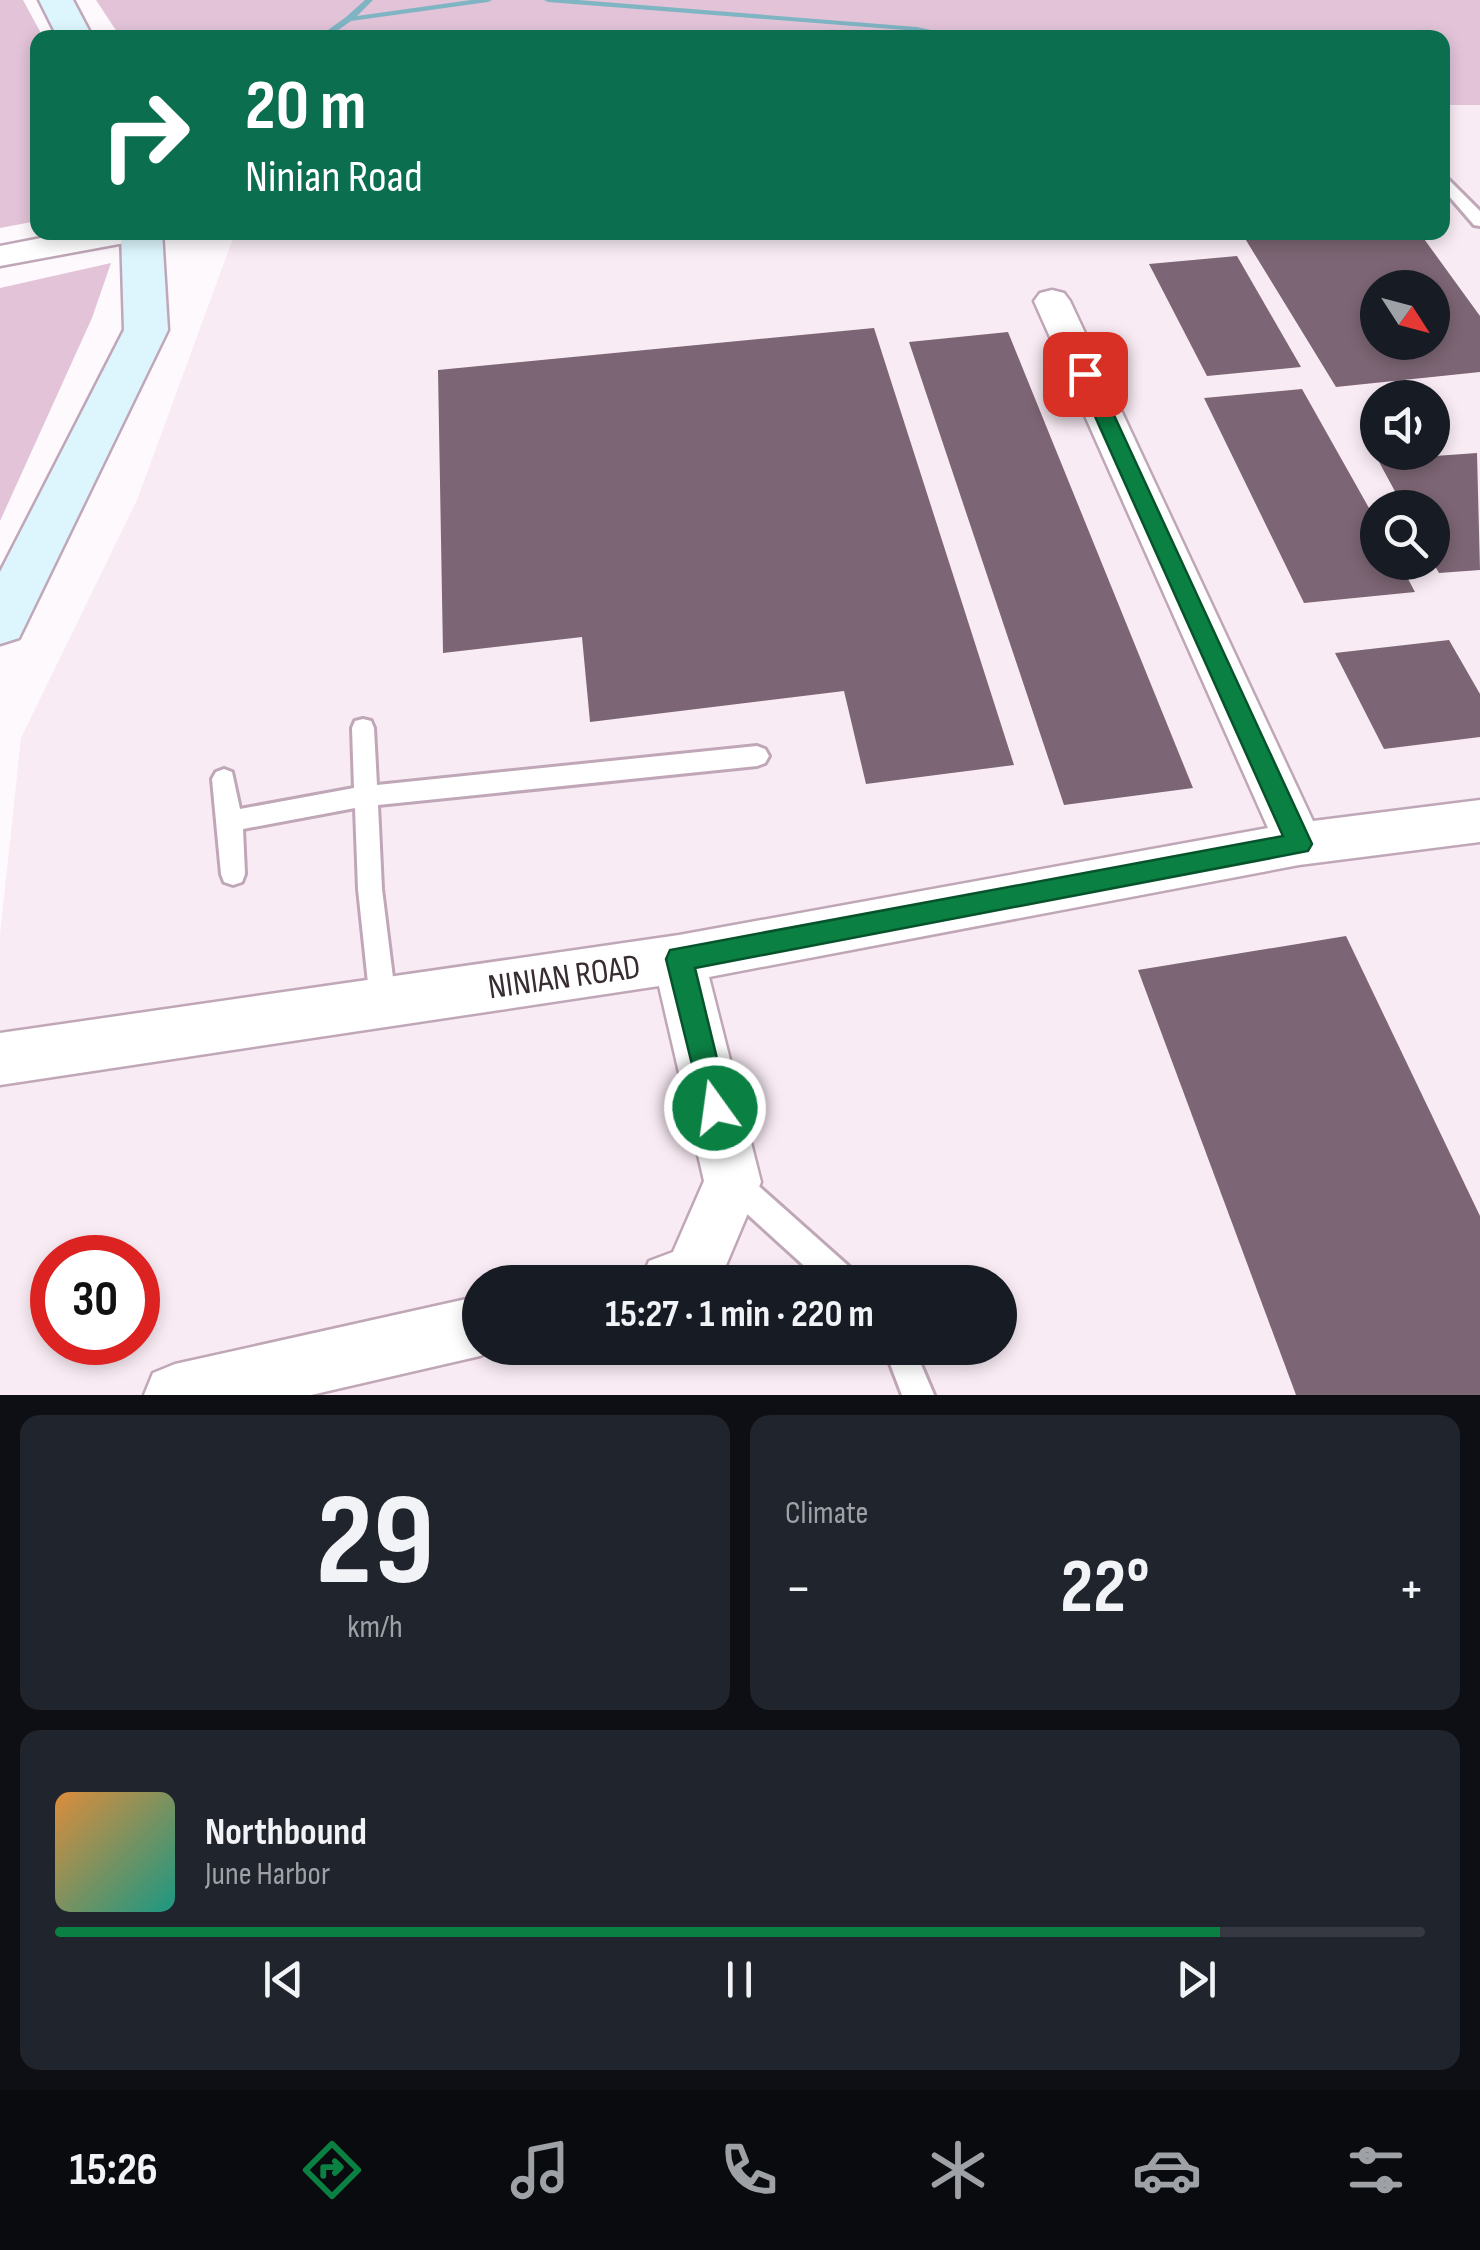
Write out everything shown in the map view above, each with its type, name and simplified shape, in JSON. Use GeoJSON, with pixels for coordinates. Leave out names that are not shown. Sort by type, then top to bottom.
{"type":"FeatureCollection","features":[{"type":"Feature","properties":{"kind":"main road"},"geometry":{"type":"LineString","coordinates":[[56,0],[72,30]]}},
{"type":"Feature","properties":{"kind":"main road"},"geometry":{"type":"LineString","coordinates":[[0,624],[146,330],[141,240]]}},
{"type":"Feature","properties":{"kind":"street"},"geometry":{"type":"LineString","coordinates":[[0,256],[87,240]]}},
{"type":"Feature","properties":{"kind":"street"},"geometry":{"type":"LineString","coordinates":[[1052,302],[1299,844]]}},
{"type":"Feature","properties":{"kind":"street","name":"NINIAN ROAD"},"geometry":{"type":"LineString","coordinates":[[0,1059],[679,959],[1299,844],[1480,821]]}},
{"type":"Feature","properties":{"kind":"street"},"geometry":{"type":"LineString","coordinates":[[679,959],[733,1182],[698,1265]]}},
{"type":"Feature","properties":{"kind":"street"},"geometry":{"type":"LineString","coordinates":[[175,1395],[462,1330]]}},
{"type":"Feature","properties":{"kind":"lane"},"geometry":{"type":"LineString","coordinates":[[1450,187],[1480,221]]}},
{"type":"Feature","properties":{"kind":"lane"},"geometry":{"type":"LineString","coordinates":[[363,728],[370,889],[382,1002]]}},
{"type":"Feature","properties":{"kind":"lane"},"geometry":{"type":"LineString","coordinates":[[230,820],[366,796],[757,756]]}},
{"type":"Feature","properties":{"kind":"lane"},"geometry":{"type":"LineString","coordinates":[[224,780],[233,874]]}},
{"type":"Feature","properties":{"kind":"lane"},"geometry":{"type":"LineString","coordinates":[[733,1182],[824,1265]]}},
{"type":"Feature","properties":{"kind":"lane"},"geometry":{"type":"LineString","coordinates":[[906,1365],[918,1395]]}},
{"type":"Feature","properties":{"kind":"shaded area"},"geometry":{"type":"Polygon","coordinates":[[[0,0],[23,0],[39,30],[30,30],[30,222],[0,228],[0,0]]]}},
{"type":"Feature","properties":{"kind":"shaded area"},"geometry":{"type":"Polygon","coordinates":[[[96,0],[1480,0],[1480,105],[1450,105],[1450,30],[116,30],[96,0]]]}},
{"type":"Feature","properties":{"kind":"shaded area"},"geometry":{"type":"Polygon","coordinates":[[[1450,105],[1480,105],[1480,1395],[0,1395],[0,935],[21,738],[137,500],[232,240],[1450,240],[1450,105]]]}},
{"type":"Feature","properties":{"kind":"shaded area"},"geometry":{"type":"Polygon","coordinates":[[[111,263],[92,318],[0,521],[0,288],[111,263]]]}},
{"type":"Feature","properties":{"kind":"building"},"geometry":{"type":"Polygon","coordinates":[[[1246,240],[1425,240],[1447,270],[1360,270],[1360,360],[1450,360],[1450,275],[1480,316],[1480,372],[1360,380],[1360,384],[1336,387],[1246,240]]]}},
{"type":"Feature","properties":{"kind":"building"},"geometry":{"type":"Polygon","coordinates":[[[1237,256],[1301,367],[1207,376],[1149,264],[1237,256]]]}},
{"type":"Feature","properties":{"kind":"building"},"geometry":{"type":"Polygon","coordinates":[[[874,328],[1014,765],[866,784],[844,691],[590,722],[582,637],[443,653],[438,370],[874,328]]]}},
{"type":"Feature","properties":{"kind":"building"},"geometry":{"type":"Polygon","coordinates":[[[1008,332],[1193,788],[1064,805],[909,342],[1008,332]]]}},
{"type":"Feature","properties":{"kind":"building"},"geometry":{"type":"Polygon","coordinates":[[[1302,389],[1360,492],[1360,580],[1409,580],[1415,592],[1304,603],[1204,398],[1302,389]]]}},
{"type":"Feature","properties":{"kind":"building"},"geometry":{"type":"Polygon","coordinates":[[[1477,453],[1480,570],[1450,572],[1450,490],[1394,490],[1383,470],[1450,470],[1450,455],[1477,453]]]}},
{"type":"Feature","properties":{"kind":"building"},"geometry":{"type":"Polygon","coordinates":[[[1449,640],[1480,694],[1480,737],[1384,749],[1335,653],[1449,640]]]}},
{"type":"Feature","properties":{"kind":"building"},"geometry":{"type":"Polygon","coordinates":[[[1346,936],[1480,1216],[1480,1395],[1296,1395],[1138,970],[1346,936]]]}},
{"type":"Feature","properties":{"kind":"waterway"},"geometry":{"type":"LineString","coordinates":[[349,19],[369,0]]}},
{"type":"Feature","properties":{"kind":"waterway"},"geometry":{"type":"LineString","coordinates":[[349,19],[488,0]]}},
{"type":"Feature","properties":{"kind":"waterway"},"geometry":{"type":"LineString","coordinates":[[548,0],[922,30]]}},
{"type":"Feature","properties":{"kind":"waterway"},"geometry":{"type":"LineString","coordinates":[[333,30],[349,19]]}},
{"type":"Feature","properties":{"kind":"route"},"geometry":{"type":"LineString","coordinates":[[715,1108],[679,959],[1299,844],[1085,374]]}}]}
